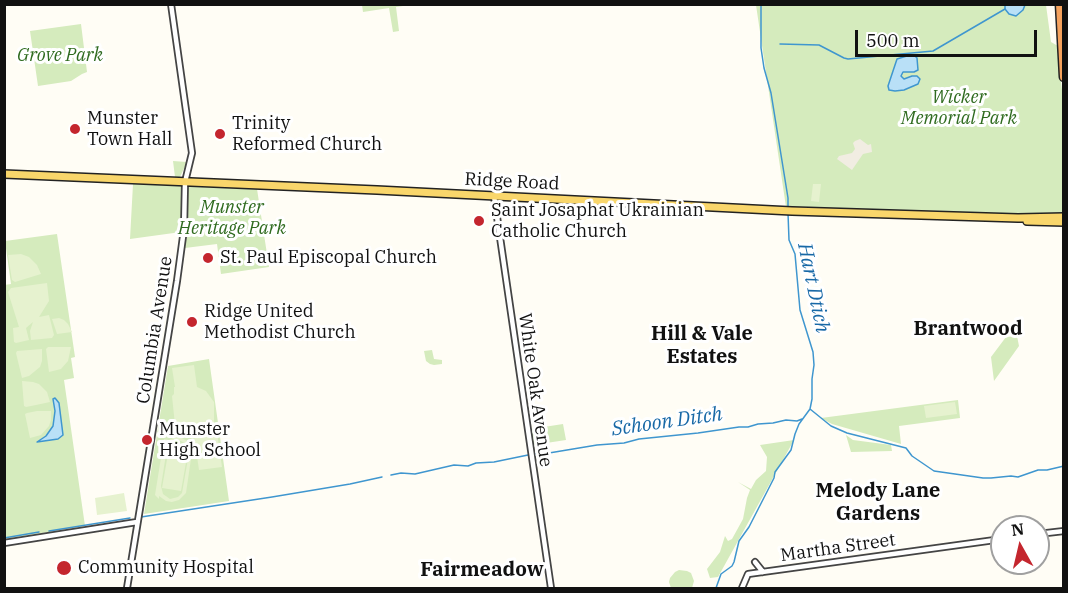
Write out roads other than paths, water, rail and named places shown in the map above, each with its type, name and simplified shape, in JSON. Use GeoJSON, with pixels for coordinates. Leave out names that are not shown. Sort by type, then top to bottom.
{"type":"FeatureCollection","features":[{"type":"Feature","properties":{"kind":"highway"},"geometry":{"type":"LineString","coordinates":[[1060,4],[1064,78]]}},
{"type":"Feature","properties":{"kind":"main road","name":"Ridge Road"},"geometry":{"type":"LineString","coordinates":[[4,174],[783,211],[1018,218],[1064,217]]}},
{"type":"Feature","properties":{"kind":"main road","name":"Ridge Road"},"geometry":{"type":"LineString","coordinates":[[1018,218],[1024,221],[1064,222]]}},
{"type":"Feature","properties":{"kind":"street","name":"Columbia Avenue"},"geometry":{"type":"LineString","coordinates":[[127,588],[177,280],[184,229],[185,182],[192,153],[171,4]]}},
{"type":"Feature","properties":{"kind":"street","name":"White Oak Avenue"},"geometry":{"type":"LineString","coordinates":[[494,196],[551,588]]}},
{"type":"Feature","properties":{"kind":"street"},"geometry":{"type":"LineString","coordinates":[[4,543],[137,522]]}},
{"type":"Feature","properties":{"kind":"street","name":"Martha Street"},"geometry":{"type":"LineString","coordinates":[[742,588],[748,574],[990,541]]}},
{"type":"Feature","properties":{"kind":"street"},"geometry":{"type":"LineString","coordinates":[[755,562],[763,572]]}},
{"type":"Feature","properties":{"kind":"water"},"geometry":{"type":"Polygon","coordinates":[[[1005,4],[1025,5],[1016,16],[1009,14],[1005,9],[1005,4]]]}},
{"type":"Feature","properties":{"kind":"water"},"geometry":{"type":"Polygon","coordinates":[[[910,55],[917,58],[918,70],[903,72],[901,76],[904,79],[917,76],[920,79],[918,84],[904,90],[889,90],[888,86],[897,59],[910,55]]]}},
{"type":"Feature","properties":{"kind":"water"},"geometry":{"type":"Polygon","coordinates":[[[55,398],[59,403],[63,435],[58,439],[37,442],[46,436],[53,426],[55,411],[53,399],[55,398]]]}},
{"type":"Feature","properties":{"kind":"waterway","name":"Hart Dtich"},"geometry":{"type":"LineString","coordinates":[[761,4],[761,48],[771,93],[788,209]]}},
{"type":"Feature","properties":{"kind":"waterway"},"geometry":{"type":"LineString","coordinates":[[780,44],[819,45],[848,59],[933,51],[1005,9]]}},
{"type":"Feature","properties":{"kind":"waterway","name":"Hart Dtich"},"geometry":{"type":"LineString","coordinates":[[716,588],[721,574],[732,566],[739,541],[749,527],[775,472],[791,450],[799,424],[810,409],[812,399],[813,352],[800,310],[795,254],[789,240],[788,213]]}},
{"type":"Feature","properties":{"kind":"waterway"},"geometry":{"type":"LineString","coordinates":[[810,409],[831,426],[847,433],[906,448],[912,456],[934,471],[983,478],[1018,477],[1038,470],[1064,466]]}},
{"type":"Feature","properties":{"kind":"waterway","name":"Schoon Ditch"},"geometry":{"type":"LineString","coordinates":[[534,454],[802,419]]}},
{"type":"Feature","properties":{"kind":"waterway","name":"Schoon Ditch"},"geometry":{"type":"LineString","coordinates":[[391,475],[415,474],[454,465],[468,466],[528,455]]}},
{"type":"Feature","properties":{"kind":"waterway","name":"Schoon Ditch"},"geometry":{"type":"LineString","coordinates":[[141,517],[382,477]]}},
{"type":"Feature","properties":{"kind":"waterway","name":"Schoon Ditch"},"geometry":{"type":"LineString","coordinates":[[49,531],[130,518]]}},
{"type":"Feature","properties":{"kind":"waterway","name":"Schoon Ditch"},"geometry":{"type":"LineString","coordinates":[[4,538],[39,532]]}},
{"type":"Feature","properties":{"kind":"place","name":"Munster Town Hall"},"geometry":{"type":"Point","coordinates":[75,129]}},
{"type":"Feature","properties":{"kind":"place","name":"Trinity Reformed Church"},"geometry":{"type":"Point","coordinates":[220,134]}},
{"type":"Feature","properties":{"kind":"place","name":"Saint Josaphat Ukrainian Catholic Church"},"geometry":{"type":"Point","coordinates":[479,221]}},
{"type":"Feature","properties":{"kind":"place","name":"St. Paul Episcopal Church"},"geometry":{"type":"Point","coordinates":[208,258]}},
{"type":"Feature","properties":{"kind":"place","name":"Ridge United Methodist Church"},"geometry":{"type":"Point","coordinates":[192,322]}},
{"type":"Feature","properties":{"kind":"place","name":"Munster High School"},"geometry":{"type":"Point","coordinates":[147,440]}},
{"type":"Feature","properties":{"kind":"place","name":"Community Hospital"},"geometry":{"type":"Point","coordinates":[64,568]}},
{"type":"Feature","properties":{"kind":"district","name":"Brantwood"},"geometry":{"type":"Point","coordinates":[968,329]}},
{"type":"Feature","properties":{"kind":"district","name":"Hill & Vale Estates"},"geometry":{"type":"Point","coordinates":[702,346]}},
{"type":"Feature","properties":{"kind":"district","name":"Melody Lane Gardens"},"geometry":{"type":"Point","coordinates":[878,502]}},
{"type":"Feature","properties":{"kind":"district","name":"Fairmeadow"},"geometry":{"type":"Point","coordinates":[482,570]}},
{"type":"Feature","properties":{"kind":"park label","name":"Grove Park"},"geometry":{"type":"Point","coordinates":[60,56]}},
{"type":"Feature","properties":{"kind":"park label","name":"Wicker Memorial Park"},"geometry":{"type":"Point","coordinates":[959,108]}},
{"type":"Feature","properties":{"kind":"park label","name":"Munster Heritage Park"},"geometry":{"type":"Point","coordinates":[232,218]}}]}
